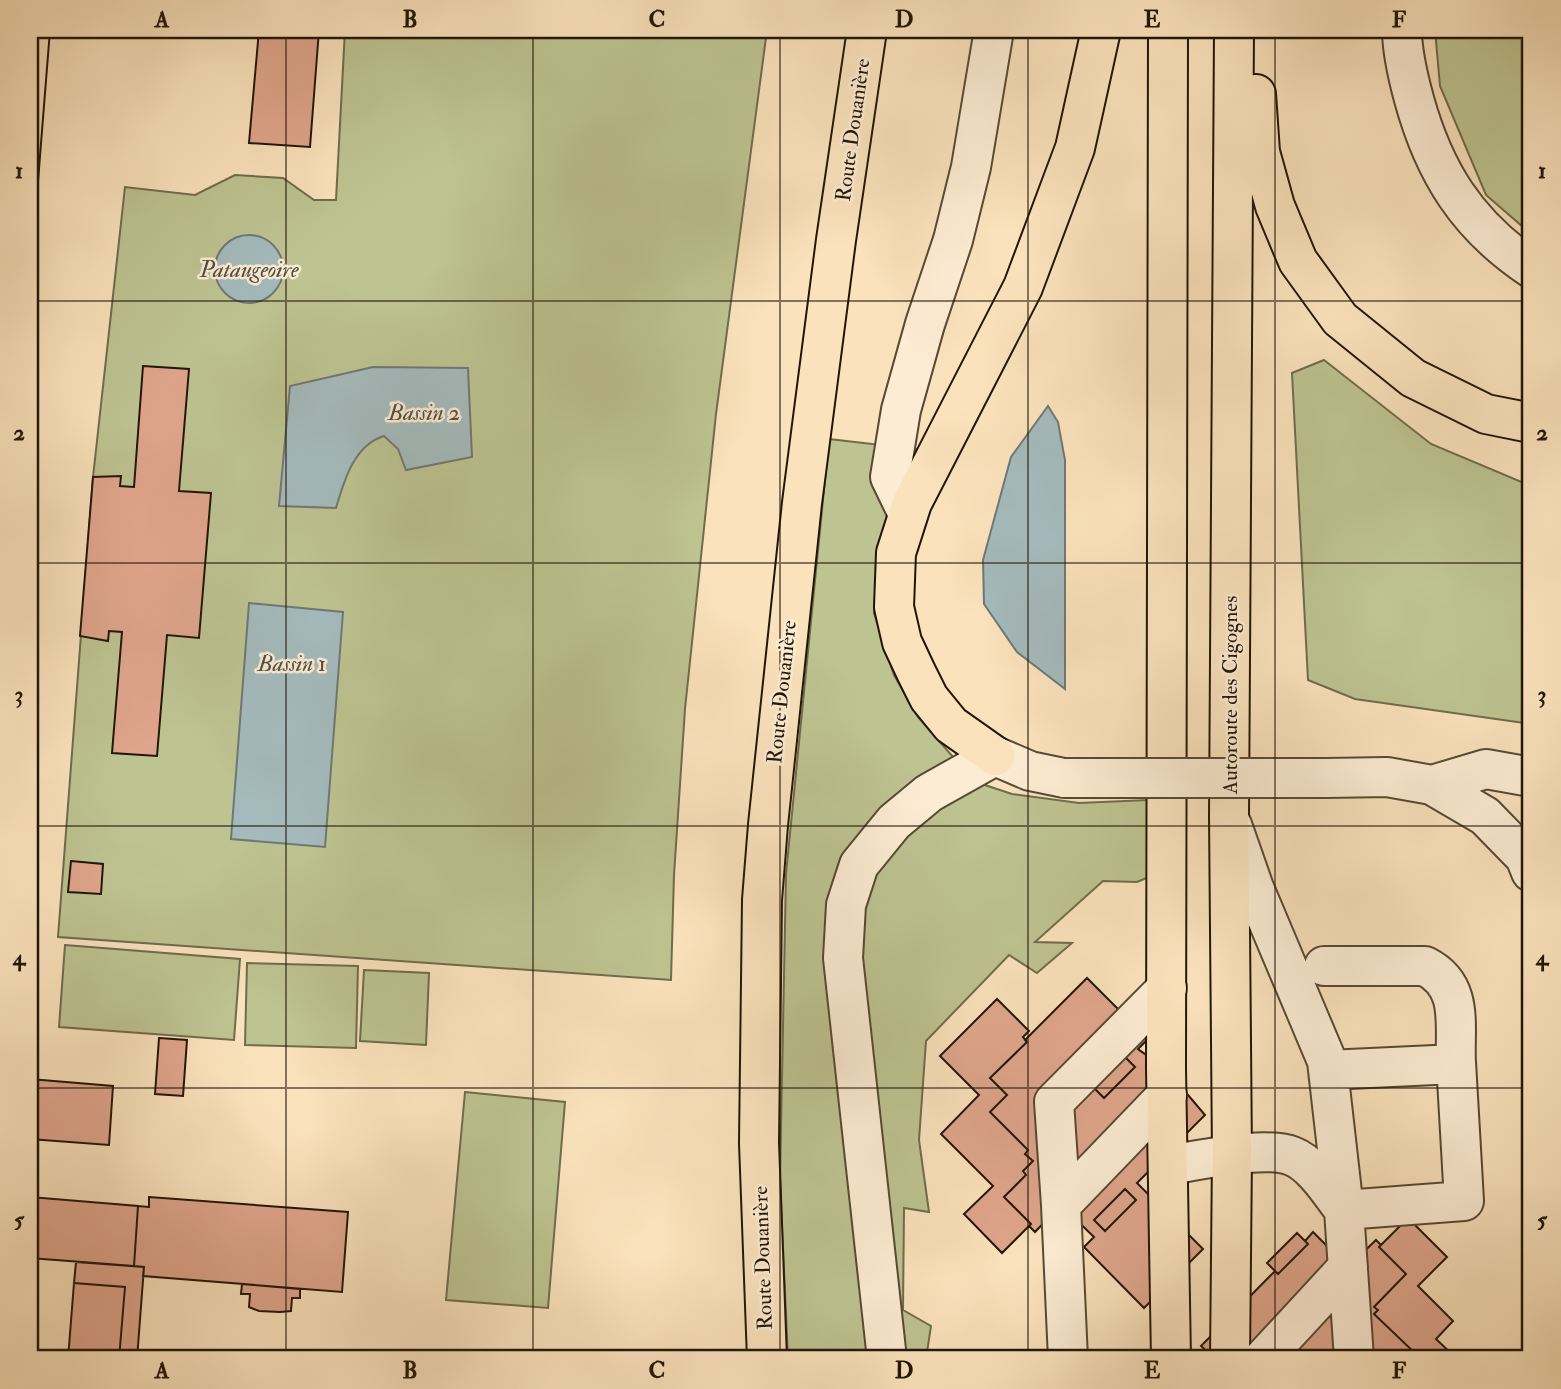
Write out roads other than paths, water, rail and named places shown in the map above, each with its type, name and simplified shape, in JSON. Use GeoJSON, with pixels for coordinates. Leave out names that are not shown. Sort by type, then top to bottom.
{"type":"FeatureCollection","features":[{"type":"Feature","properties":{"kind":"main road","name":"Route Douanière"},"geometry":{"type":"LineString","coordinates":[[767,1359],[759,1143],[762,900],[802,503],[836,240],[867,30]]}},
{"type":"Feature","properties":{"kind":"main road"},"geometry":{"type":"LineString","coordinates":[[995,756],[951,725],[929,698],[902,642],[894,607],[896,553],[908,514],[1023,287],[1075,148],[1101,30]]}},
{"type":"Feature","properties":{"kind":"main road"},"geometry":{"type":"LineString","coordinates":[[1168,30],[1167,1095],[1171,1359]]}},
{"type":"Feature","properties":{"kind":"main road","name":"Autoroute des Cigognes"},"geometry":{"type":"LineString","coordinates":[[1230,1359],[1232,1156],[1229,816],[1234,30]]}},
{"type":"Feature","properties":{"kind":"main road"},"geometry":{"type":"LineString","coordinates":[[1251,30],[1260,152],[1275,206],[1298,261],[1340,319],[1413,378],[1486,414],[1531,423]]}},
{"type":"Feature","properties":{"kind":"street"},"geometry":{"type":"LineString","coordinates":[[908,514],[890,477],[901,410],[925,324],[953,240],[971,167],[995,30]]}},
{"type":"Feature","properties":{"kind":"street"},"geometry":{"type":"LineString","coordinates":[[1402,30],[1408,76],[1419,118],[1450,187],[1489,236],[1531,268]]}},
{"type":"Feature","properties":{"kind":"street"},"geometry":{"type":"LineString","coordinates":[[887,1359],[843,958],[846,905],[859,865],[894,822],[929,793],[995,756],[1030,771],[1065,778],[1387,777],[1432,785],[1485,816],[1525,858],[1531,872]]}},
{"type":"Feature","properties":{"kind":"street"},"geometry":{"type":"LineString","coordinates":[[1432,785],[1486,769],[1531,777]]}},
{"type":"Feature","properties":{"kind":"street"},"geometry":{"type":"LineString","coordinates":[[1229,816],[1254,888],[1327,1061],[1344,1210],[1354,1359]]}},
{"type":"Feature","properties":{"kind":"street"},"geometry":{"type":"LineString","coordinates":[[1324,967],[1425,966],[1447,982],[1453,996],[1464,1201],[1344,1210]]}},
{"type":"Feature","properties":{"kind":"street"},"geometry":{"type":"LineString","coordinates":[[1068,1359],[1062,1205],[1054,1102],[1167,988]]}},
{"type":"Feature","properties":{"kind":"street"},"geometry":{"type":"LineString","coordinates":[[1328,1070],[1456,1062]]}},
{"type":"Feature","properties":{"kind":"street"},"geometry":{"type":"LineString","coordinates":[[1062,1205],[1167,1095]]}},
{"type":"Feature","properties":{"kind":"street"},"geometry":{"type":"LineString","coordinates":[[1168,1165],[1265,1152],[1292,1156],[1318,1175],[1344,1210]]}},
{"type":"Feature","properties":{"kind":"street"},"geometry":{"type":"LineString","coordinates":[[1263,1359],[1348,1267]]}},
{"type":"Feature","properties":{"kind":"water","name":"Pataugeoire"},"geometry":{"type":"Polygon","coordinates":[[[249,235],[262,238],[273,245],[280,256],[283,269],[280,282],[273,293],[262,300],[249,303],[236,300],[225,293],[218,282],[215,269],[218,256],[225,245],[236,238],[249,235]]]}},
{"type":"Feature","properties":{"kind":"water","name":"Bassin 2"},"geometry":{"type":"Polygon","coordinates":[[[373,367],[468,368],[472,457],[406,470],[398,449],[384,436],[365,447],[352,465],[336,508],[279,506],[290,386],[373,367]]]}},
{"type":"Feature","properties":{"kind":"water"},"geometry":{"type":"Polygon","coordinates":[[[1048,406],[1058,422],[1065,460],[1065,689],[1017,652],[984,604],[983,560],[1011,457],[1048,406]]]}},
{"type":"Feature","properties":{"kind":"water","name":"Bassin 1"},"geometry":{"type":"Polygon","coordinates":[[[249,603],[343,612],[325,847],[231,839],[249,603]]]}},
{"type":"Feature","properties":{"kind":"tram line"},"geometry":{"type":"LineString","coordinates":[[30,74],[33,30]]}},
{"type":"Feature","properties":{"kind":"tram line"},"geometry":{"type":"LineString","coordinates":[[30,282],[50,30]]}}]}
